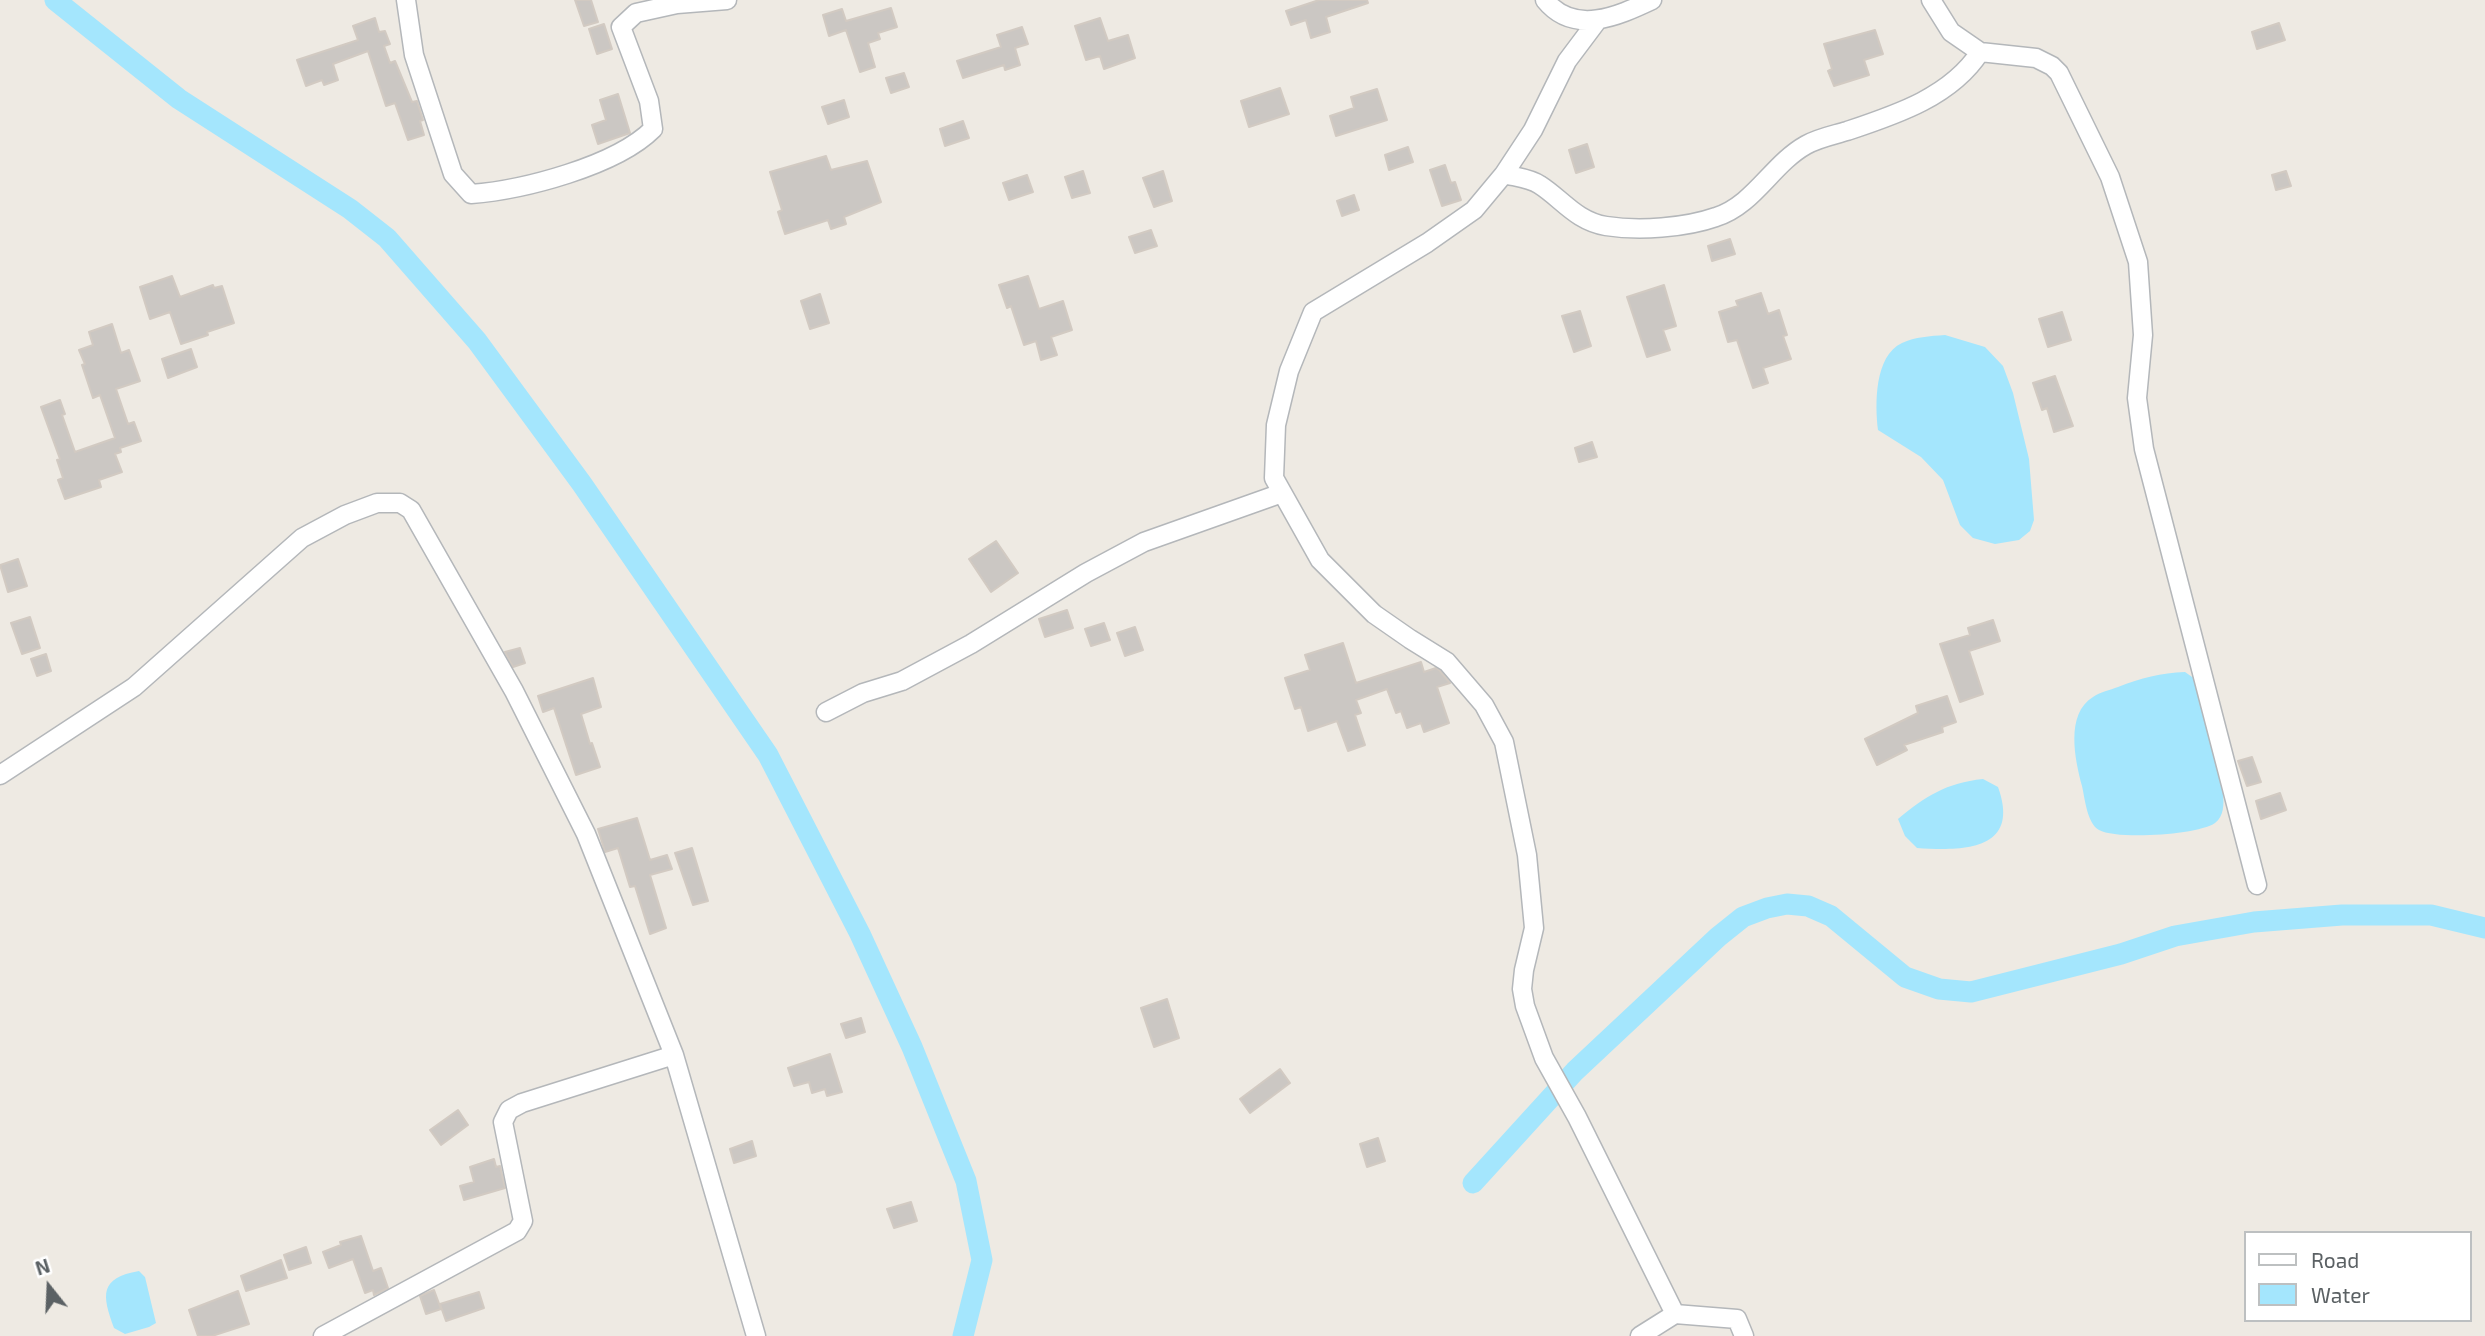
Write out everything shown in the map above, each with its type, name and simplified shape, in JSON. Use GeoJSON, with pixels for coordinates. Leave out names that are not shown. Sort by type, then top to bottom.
{"type":"FeatureCollection","features":[{"type":"Feature","properties":{"kind":"street"},"geometry":{"type":"LineString","coordinates":[[406,0],[414,55],[453,174],[471,194],[502,192],[538,184],[609,158],[641,141],[653,129],[649,101],[621,27],[636,13],[677,4],[727,0]]}},
{"type":"Feature","properties":{"kind":"street"},"geometry":{"type":"LineString","coordinates":[[1545,0],[1568,18],[1597,21],[1620,15],[1652,0]]}},
{"type":"Feature","properties":{"kind":"street"},"geometry":{"type":"LineString","coordinates":[[1931,0],[1951,32],[1980,51],[2036,58],[2059,73],[2114,189],[2137,262],[2143,335],[2137,398],[2144,449],[2257,885]]}},
{"type":"Feature","properties":{"kind":"street"},"geometry":{"type":"LineString","coordinates":[[1597,21],[1567,61],[1533,130],[1504,174],[1474,210],[1427,243],[1313,312],[1289,371],[1276,425],[1274,478],[1320,560],[1374,614],[1447,662],[1484,705],[1504,742],[1527,855],[1534,929],[1522,989],[1525,1006],[1544,1058],[1577,1117],[1675,1314]]}},
{"type":"Feature","properties":{"kind":"street"},"geometry":{"type":"LineString","coordinates":[[1504,174],[1538,183],[1570,211],[1604,226],[1660,228],[1717,217],[1741,205],[1783,162],[1807,144],[1907,111],[1971,67],[1980,51]]}},
{"type":"Feature","properties":{"kind":"street"},"geometry":{"type":"LineString","coordinates":[[826,712],[863,693],[902,681],[1144,542],[1282,493]]}},
{"type":"Feature","properties":{"kind":"street"},"geometry":{"type":"LineString","coordinates":[[0,775],[134,687],[302,538],[345,515],[377,503],[400,503],[411,510],[507,679],[586,834],[674,1055],[756,1336]]}},
{"type":"Feature","properties":{"kind":"street"},"geometry":{"type":"LineString","coordinates":[[323,1336],[517,1231],[523,1221],[503,1122],[509,1110],[522,1102],[674,1055]]}},
{"type":"Feature","properties":{"kind":"street"},"geometry":{"type":"LineString","coordinates":[[1640,1336],[1675,1314],[1737,1319],[1744,1336]]}},
{"type":"Feature","properties":{"kind":"water"},"geometry":{"type":"Polygon","coordinates":[[[1945,335],[1985,347],[2003,366],[2013,393],[2029,459],[2034,520],[2030,531],[2019,540],[1995,544],[1973,538],[1960,525],[1943,480],[1921,457],[1878,430],[1878,382],[1886,359],[1893,349],[1907,341],[1945,335]]]}},
{"type":"Feature","properties":{"kind":"water"},"geometry":{"type":"Polygon","coordinates":[[[2185,672],[2195,679],[2223,794],[2220,817],[2206,827],[2176,833],[2122,835],[2099,830],[2089,816],[2077,764],[2074,738],[2078,714],[2084,705],[2102,692],[2151,676],[2185,672]]]}},
{"type":"Feature","properties":{"kind":"water"},"geometry":{"type":"Polygon","coordinates":[[[1983,779],[1998,787],[2003,808],[2002,824],[1995,835],[1983,843],[1952,849],[1917,848],[1905,836],[1898,819],[1918,804],[1947,787],[1983,779]]]}},
{"type":"Feature","properties":{"kind":"water"},"geometry":{"type":"Polygon","coordinates":[[[139,1271],[145,1277],[156,1323],[125,1334],[114,1328],[107,1306],[107,1290],[110,1283],[117,1278],[139,1271]]]}},
{"type":"Feature","properties":{"kind":"building"},"geometry":{"type":"Polygon","coordinates":[[[575,0],[591,0],[598,22],[584,26],[575,0]]]}},
{"type":"Feature","properties":{"kind":"building"},"geometry":{"type":"Polygon","coordinates":[[[1319,0],[1367,0],[1368,3],[1326,17],[1330,32],[1311,38],[1306,20],[1291,25],[1286,11],[1319,0]]]}},
{"type":"Feature","properties":{"kind":"building"},"geometry":{"type":"Polygon","coordinates":[[[891,8],[897,27],[878,33],[880,39],[868,43],[875,67],[860,72],[846,30],[829,36],[823,15],[842,9],[846,21],[891,8]]]}},
{"type":"Feature","properties":{"kind":"building"},"geometry":{"type":"Polygon","coordinates":[[[375,18],[379,32],[385,31],[390,44],[384,46],[390,63],[395,61],[412,102],[417,101],[424,135],[408,140],[395,103],[386,106],[368,51],[333,64],[338,80],[324,85],[322,80],[306,86],[297,60],[358,40],[353,26],[375,18]]]}},
{"type":"Feature","properties":{"kind":"building"},"geometry":{"type":"Polygon","coordinates":[[[1100,18],[1108,41],[1128,35],[1135,58],[1104,69],[1100,56],[1086,60],[1075,26],[1100,18]]]}},
{"type":"Feature","properties":{"kind":"building"},"geometry":{"type":"Polygon","coordinates":[[[2279,23],[2285,40],[2257,49],[2252,32],[2279,23]]]}},
{"type":"Feature","properties":{"kind":"building"},"geometry":{"type":"Polygon","coordinates":[[[604,24],[612,49],[597,54],[589,29],[604,24]]]}},
{"type":"Feature","properties":{"kind":"building"},"geometry":{"type":"Polygon","coordinates":[[[1022,27],[1028,44],[1015,48],[1020,65],[1005,70],[1004,65],[963,78],[957,61],[1001,47],[997,35],[1022,27]]]}},
{"type":"Feature","properties":{"kind":"building"},"geometry":{"type":"Polygon","coordinates":[[[1875,30],[1883,54],[1864,60],[1869,75],[1834,86],[1828,71],[1832,69],[1824,44],[1875,30]]]}},
{"type":"Feature","properties":{"kind":"building"},"geometry":{"type":"Polygon","coordinates":[[[904,73],[909,87],[891,93],[886,78],[904,73]]]}},
{"type":"Feature","properties":{"kind":"building"},"geometry":{"type":"Polygon","coordinates":[[[1280,88],[1289,114],[1249,127],[1241,101],[1280,88]]]}},
{"type":"Feature","properties":{"kind":"building"},"geometry":{"type":"Polygon","coordinates":[[[1377,89],[1387,120],[1336,136],[1330,116],[1354,108],[1351,97],[1377,89]]]}},
{"type":"Feature","properties":{"kind":"building"},"geometry":{"type":"Polygon","coordinates":[[[618,94],[630,133],[598,144],[592,125],[606,120],[600,100],[618,94]]]}},
{"type":"Feature","properties":{"kind":"building"},"geometry":{"type":"Polygon","coordinates":[[[844,100],[849,117],[828,124],[822,107],[844,100]]]}},
{"type":"Feature","properties":{"kind":"building"},"geometry":{"type":"Polygon","coordinates":[[[963,121],[969,138],[945,146],[940,129],[963,121]]]}},
{"type":"Feature","properties":{"kind":"building"},"geometry":{"type":"Polygon","coordinates":[[[1587,144],[1594,167],[1576,173],[1569,150],[1587,144]]]}},
{"type":"Feature","properties":{"kind":"building"},"geometry":{"type":"Polygon","coordinates":[[[1408,147],[1413,162],[1389,170],[1385,155],[1408,147]]]}},
{"type":"Feature","properties":{"kind":"building"},"geometry":{"type":"Polygon","coordinates":[[[826,156],[831,170],[867,161],[881,202],[844,217],[846,224],[831,229],[828,220],[785,234],[778,212],[782,210],[770,172],[826,156]]]}},
{"type":"Feature","properties":{"kind":"building"},"geometry":{"type":"Polygon","coordinates":[[[1445,165],[1461,200],[1442,206],[1430,170],[1445,165]]]}},
{"type":"Feature","properties":{"kind":"building"},"geometry":{"type":"Polygon","coordinates":[[[1083,171],[1090,193],[1072,198],[1065,177],[1083,171]]]}},
{"type":"Feature","properties":{"kind":"building"},"geometry":{"type":"Polygon","coordinates":[[[1163,171],[1172,201],[1154,207],[1143,178],[1163,171]]]}},
{"type":"Feature","properties":{"kind":"building"},"geometry":{"type":"Polygon","coordinates":[[[2286,171],[2291,186],[2276,190],[2272,175],[2286,171]]]}},
{"type":"Feature","properties":{"kind":"building"},"geometry":{"type":"Polygon","coordinates":[[[1027,175],[1033,192],[1009,200],[1003,183],[1027,175]]]}},
{"type":"Feature","properties":{"kind":"building"},"geometry":{"type":"Polygon","coordinates":[[[1354,195],[1359,210],[1342,216],[1337,201],[1354,195]]]}},
{"type":"Feature","properties":{"kind":"building"},"geometry":{"type":"Polygon","coordinates":[[[1151,230],[1157,246],[1135,253],[1129,237],[1151,230]]]}},
{"type":"Feature","properties":{"kind":"building"},"geometry":{"type":"Polygon","coordinates":[[[1730,239],[1735,254],[1712,261],[1708,246],[1730,239]]]}},
{"type":"Feature","properties":{"kind":"building"},"geometry":{"type":"Polygon","coordinates":[[[172,276],[180,297],[213,285],[214,288],[222,286],[234,323],[181,344],[170,312],[150,319],[140,287],[172,276]]]}},
{"type":"Feature","properties":{"kind":"building"},"geometry":{"type":"Polygon","coordinates":[[[1028,276],[1039,309],[1063,301],[1072,330],[1051,337],[1057,355],[1041,360],[1036,341],[1024,345],[1011,306],[1007,308],[999,285],[1028,276]]]}},
{"type":"Feature","properties":{"kind":"building"},"geometry":{"type":"Polygon","coordinates":[[[1664,285],[1676,326],[1663,330],[1670,350],[1647,357],[1627,297],[1664,285]]]}},
{"type":"Feature","properties":{"kind":"building"},"geometry":{"type":"Polygon","coordinates":[[[1761,293],[1768,314],[1779,310],[1787,335],[1783,336],[1791,359],[1763,368],[1768,383],[1753,388],[1737,340],[1728,342],[1719,312],[1738,306],[1736,301],[1761,293]]]}},
{"type":"Feature","properties":{"kind":"building"},"geometry":{"type":"Polygon","coordinates":[[[820,294],[829,323],[810,329],[801,301],[820,294]]]}},
{"type":"Feature","properties":{"kind":"building"},"geometry":{"type":"Polygon","coordinates":[[[1580,311],[1591,346],[1574,352],[1562,316],[1580,311]]]}},
{"type":"Feature","properties":{"kind":"building"},"geometry":{"type":"Polygon","coordinates":[[[2062,312],[2071,340],[2048,347],[2039,319],[2062,312]]]}},
{"type":"Feature","properties":{"kind":"building"},"geometry":{"type":"Polygon","coordinates":[[[112,324],[121,353],[129,350],[140,381],[116,389],[128,424],[134,422],[141,441],[120,448],[121,452],[115,454],[122,472],[99,480],[101,487],[65,499],[58,480],[63,478],[57,460],[60,459],[41,407],[60,400],[65,414],[62,415],[75,452],[115,438],[100,395],[93,398],[79,350],[93,345],[89,332],[112,324]]]}},
{"type":"Feature","properties":{"kind":"building"},"geometry":{"type":"Polygon","coordinates":[[[191,349],[197,367],[168,378],[162,359],[191,349]]]}},
{"type":"Feature","properties":{"kind":"building"},"geometry":{"type":"Polygon","coordinates":[[[2055,376],[2073,426],[2054,432],[2047,408],[2042,410],[2033,383],[2055,376]]]}},
{"type":"Feature","properties":{"kind":"building"},"geometry":{"type":"Polygon","coordinates":[[[1592,442],[1597,457],[1579,462],[1575,448],[1592,442]]]}},
{"type":"Feature","properties":{"kind":"building"},"geometry":{"type":"Polygon","coordinates":[[[996,541],[1018,573],[991,592],[969,559],[996,541]]]}},
{"type":"Feature","properties":{"kind":"building"},"geometry":{"type":"Polygon","coordinates":[[[18,559],[27,586],[8,592],[0,565],[18,559]]]}},
{"type":"Feature","properties":{"kind":"building"},"geometry":{"type":"Polygon","coordinates":[[[1067,610],[1073,628],[1045,637],[1039,619],[1067,610]]]}},
{"type":"Feature","properties":{"kind":"building"},"geometry":{"type":"Polygon","coordinates":[[[30,617],[40,648],[22,654],[11,623],[30,617]]]}},
{"type":"Feature","properties":{"kind":"building"},"geometry":{"type":"Polygon","coordinates":[[[1993,620],[2000,641],[1969,651],[1983,694],[1960,702],[1940,644],[1970,635],[1968,628],[1993,620]]]}},
{"type":"Feature","properties":{"kind":"building"},"geometry":{"type":"Polygon","coordinates":[[[1104,623],[1110,640],[1091,646],[1085,629],[1104,623]]]}},
{"type":"Feature","properties":{"kind":"building"},"geometry":{"type":"Polygon","coordinates":[[[1135,627],[1143,650],[1125,656],[1117,633],[1135,627]]]}},
{"type":"Feature","properties":{"kind":"building"},"geometry":{"type":"Polygon","coordinates":[[[1343,643],[1356,683],[1421,662],[1424,672],[1436,668],[1440,671],[1450,683],[1437,687],[1449,723],[1424,732],[1421,723],[1407,728],[1401,711],[1396,713],[1387,689],[1356,700],[1361,713],[1355,715],[1365,745],[1348,751],[1337,721],[1308,731],[1301,707],[1295,709],[1285,678],[1310,670],[1305,655],[1343,643]]]}},
{"type":"Feature","properties":{"kind":"building"},"geometry":{"type":"Polygon","coordinates":[[[520,648],[525,663],[513,667],[505,652],[520,648]]]}},
{"type":"Feature","properties":{"kind":"building"},"geometry":{"type":"Polygon","coordinates":[[[46,654],[51,671],[37,676],[31,659],[46,654]]]}},
{"type":"Feature","properties":{"kind":"building"},"geometry":{"type":"Polygon","coordinates":[[[593,678],[601,707],[581,714],[600,767],[576,775],[554,708],[543,712],[538,696],[593,678]]]}},
{"type":"Feature","properties":{"kind":"building"},"geometry":{"type":"Polygon","coordinates":[[[1947,696],[1956,722],[1942,727],[1943,732],[1904,745],[1907,750],[1877,765],[1865,739],[1918,713],[1916,706],[1947,696]]]}},
{"type":"Feature","properties":{"kind":"building"},"geometry":{"type":"Polygon","coordinates":[[[2252,757],[2261,782],[2247,786],[2238,761],[2252,757]]]}},
{"type":"Feature","properties":{"kind":"building"},"geometry":{"type":"Polygon","coordinates":[[[2280,793],[2286,810],[2261,819],[2256,801],[2280,793]]]}},
{"type":"Feature","properties":{"kind":"building"},"geometry":{"type":"Polygon","coordinates":[[[637,818],[650,860],[667,855],[672,869],[650,875],[666,928],[650,934],[635,886],[630,887],[618,848],[605,852],[598,829],[637,818]]]}},
{"type":"Feature","properties":{"kind":"building"},"geometry":{"type":"Polygon","coordinates":[[[692,848],[708,901],[693,905],[675,853],[692,848]]]}},
{"type":"Feature","properties":{"kind":"building"},"geometry":{"type":"Polygon","coordinates":[[[1167,999],[1179,1038],[1154,1047],[1141,1008],[1167,999]]]}},
{"type":"Feature","properties":{"kind":"building"},"geometry":{"type":"Polygon","coordinates":[[[861,1018],[865,1032],[846,1038],[841,1024],[861,1018]]]}},
{"type":"Feature","properties":{"kind":"building"},"geometry":{"type":"Polygon","coordinates":[[[830,1054],[842,1092],[827,1096],[825,1089],[812,1093],[809,1082],[794,1086],[788,1068],[830,1054]]]}},
{"type":"Feature","properties":{"kind":"building"},"geometry":{"type":"Polygon","coordinates":[[[1280,1069],[1290,1083],[1250,1113],[1240,1099],[1280,1069]]]}},
{"type":"Feature","properties":{"kind":"building"},"geometry":{"type":"Polygon","coordinates":[[[458,1110],[468,1125],[441,1145],[430,1130],[458,1110]]]}},
{"type":"Feature","properties":{"kind":"building"},"geometry":{"type":"Polygon","coordinates":[[[1378,1138],[1385,1161],[1367,1167],[1360,1144],[1378,1138]]]}},
{"type":"Feature","properties":{"kind":"building"},"geometry":{"type":"Polygon","coordinates":[[[752,1141],[756,1156],[734,1163],[730,1149],[752,1141]]]}},
{"type":"Feature","properties":{"kind":"building"},"geometry":{"type":"Polygon","coordinates":[[[494,1159],[496,1167],[500,1166],[505,1188],[464,1200],[460,1186],[474,1182],[470,1167],[494,1159]]]}},
{"type":"Feature","properties":{"kind":"building"},"geometry":{"type":"Polygon","coordinates":[[[911,1202],[917,1221],[894,1228],[887,1209],[911,1202]]]}},
{"type":"Feature","properties":{"kind":"building"},"geometry":{"type":"Polygon","coordinates":[[[361,1236],[373,1271],[381,1268],[388,1288],[374,1295],[373,1290],[365,1293],[353,1259],[329,1268],[323,1252],[341,1245],[340,1242],[361,1236]]]}},
{"type":"Feature","properties":{"kind":"building"},"geometry":{"type":"Polygon","coordinates":[[[306,1247],[311,1263],[289,1270],[284,1255],[306,1247]]]}},
{"type":"Feature","properties":{"kind":"building"},"geometry":{"type":"Polygon","coordinates":[[[281,1260],[287,1278],[246,1291],[241,1276],[281,1260]]]}},
{"type":"Feature","properties":{"kind":"building"},"geometry":{"type":"Polygon","coordinates":[[[434,1290],[441,1309],[426,1314],[420,1296],[434,1290]]]}},
{"type":"Feature","properties":{"kind":"building"},"geometry":{"type":"Polygon","coordinates":[[[238,1291],[249,1324],[212,1336],[198,1336],[189,1310],[238,1291]]]}},
{"type":"Feature","properties":{"kind":"building"},"geometry":{"type":"Polygon","coordinates":[[[479,1292],[484,1308],[446,1321],[440,1304],[479,1292]]]}},
{"type":"Feature","properties":{"kind":"waterway"},"geometry":{"type":"LineString","coordinates":[[55,0],[179,99],[350,209],[387,238],[477,341],[582,484],[768,755],[860,934],[912,1047],[966,1181],[982,1260],[963,1336]]}},
{"type":"Feature","properties":{"kind":"waterway"},"geometry":{"type":"LineString","coordinates":[[1473,1183],[1575,1071],[1718,937],[1743,917],[1767,908],[1787,904],[1808,906],[1831,916],[1905,977],[1939,989],[1971,992],[2121,954],[2175,936],[2254,922],[2342,915],[2431,915],[2485,928]]}}]}
